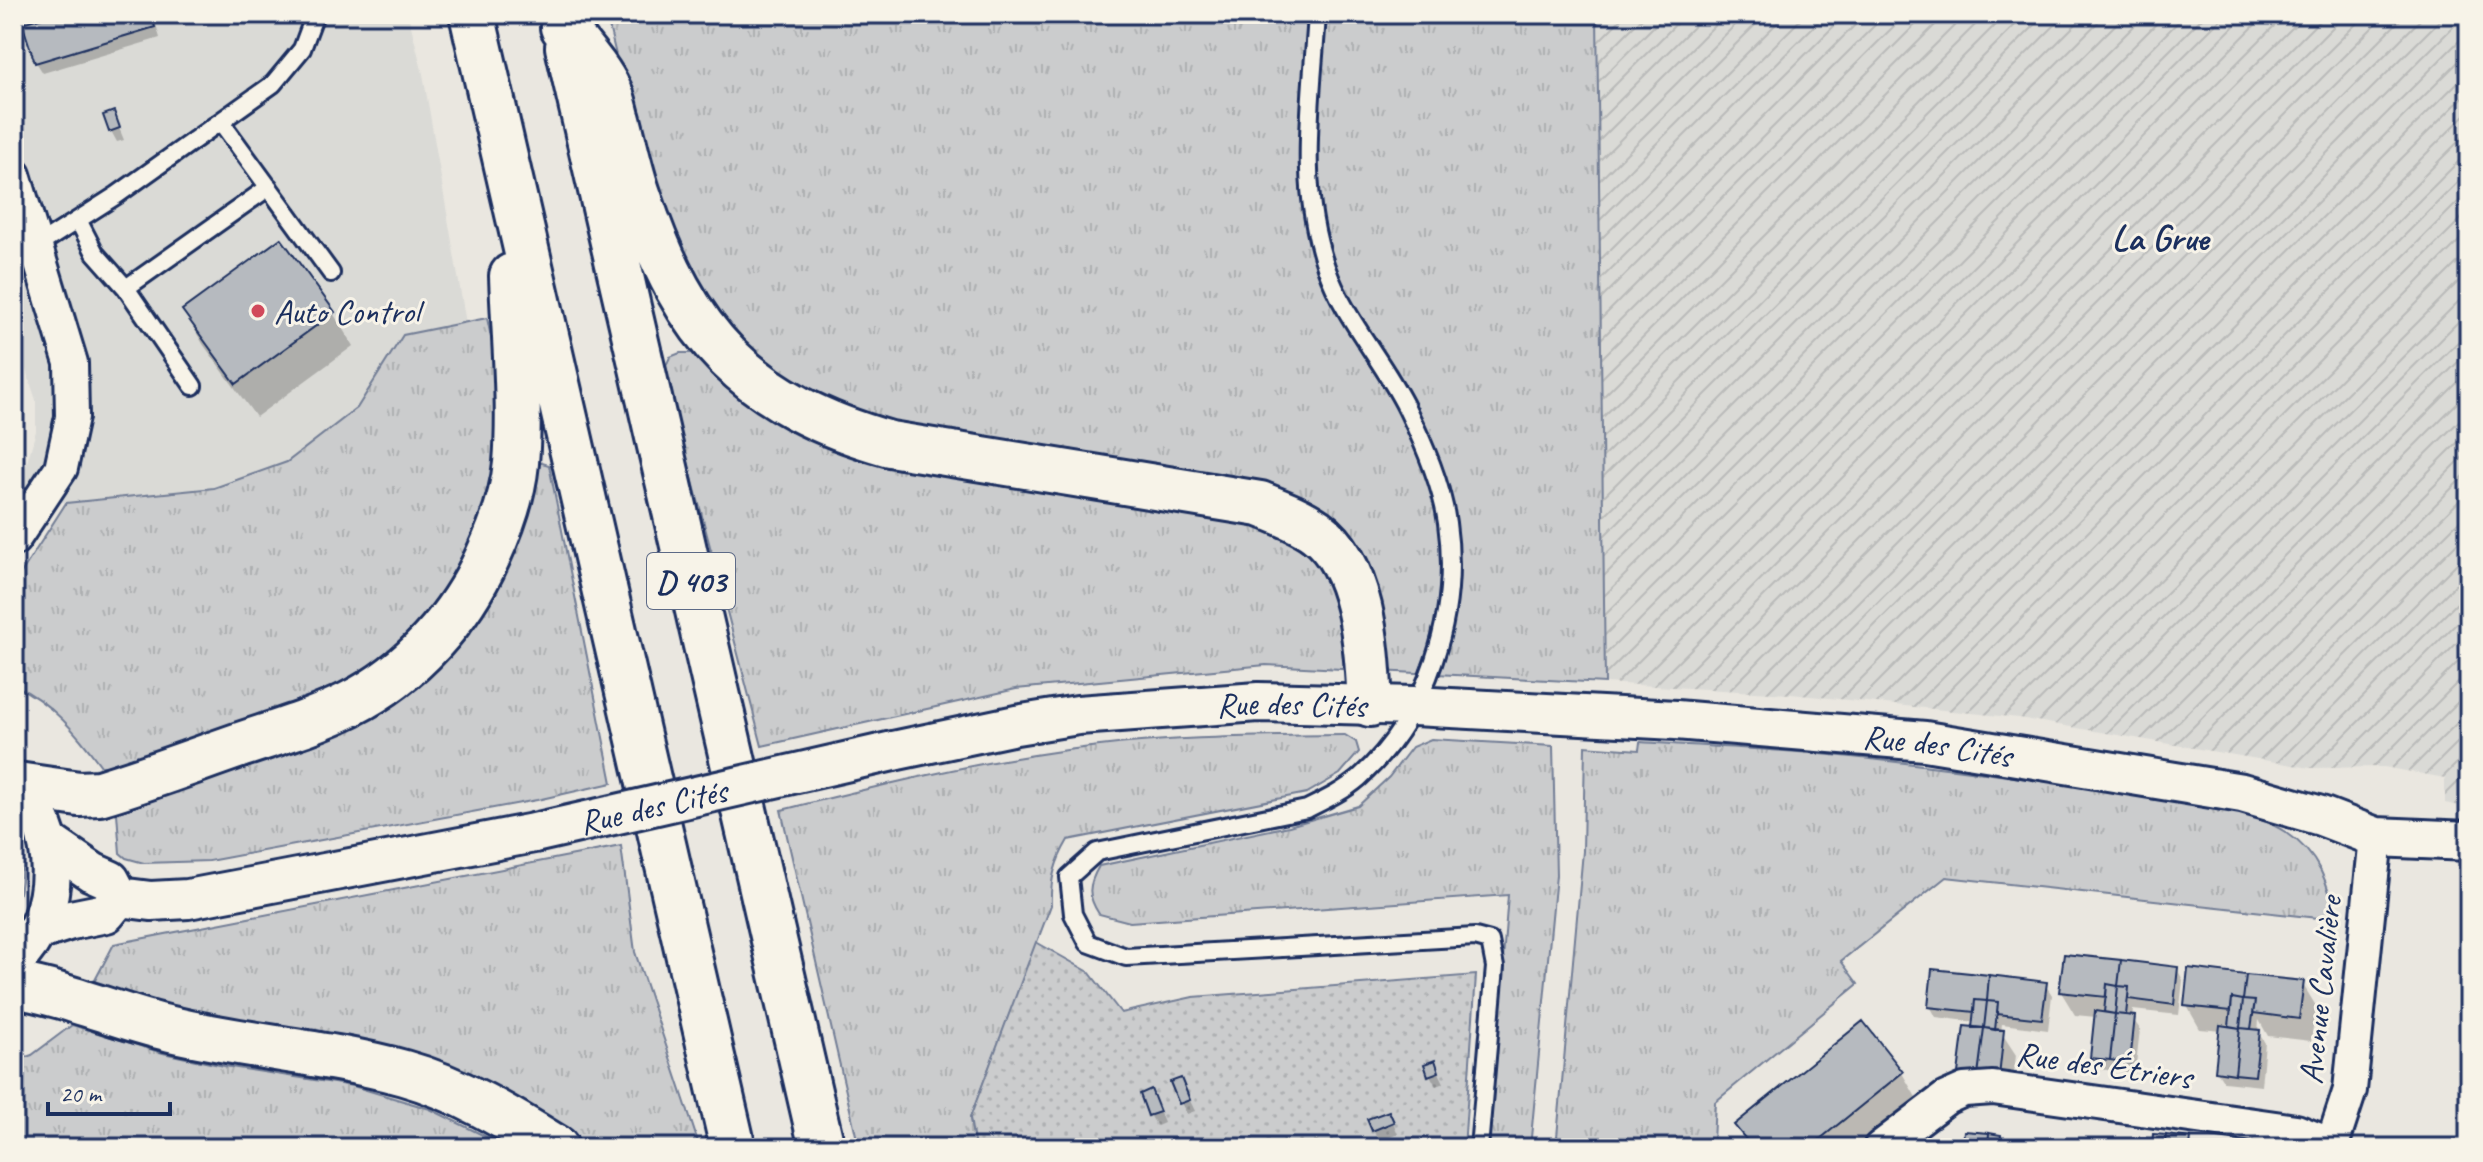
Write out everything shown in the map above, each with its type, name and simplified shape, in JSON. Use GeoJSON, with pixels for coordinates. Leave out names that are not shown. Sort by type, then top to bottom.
{"type":"FeatureCollection","features":[{"type":"Feature","properties":{"kind":"main road","name":"D 403"},"geometry":{"type":"LineString","coordinates":[[472,14],[733,1148]]}},
{"type":"Feature","properties":{"kind":"main road","name":"D 403"},"geometry":{"type":"LineString","coordinates":[[562,20],[822,1148]]}},
{"type":"Feature","properties":{"kind":"main road"},"geometry":{"type":"LineString","coordinates":[[562,20],[609,91],[639,198],[679,296],[726,358],[761,388],[845,431],[890,444],[1260,504],[1292,517],[1319,533],[1339,558],[1355,593],[1367,650],[1370,704]]}},
{"type":"Feature","properties":{"kind":"main road"},"geometry":{"type":"LineString","coordinates":[[16,784],[79,794],[99,793],[316,719],[351,703],[400,671],[459,610],[497,536],[516,465],[508,169]]}},
{"type":"Feature","properties":{"kind":"main road"},"geometry":{"type":"LineString","coordinates":[[14,985],[67,996],[169,1028],[339,1058],[406,1074],[461,1094],[556,1148]]}},
{"type":"Feature","properties":{"kind":"street"},"geometry":{"type":"LineString","coordinates":[[14,175],[71,363],[72,417],[61,468],[14,539]]}},
{"type":"Feature","properties":{"kind":"street","name":"Rue des Cités"},"geometry":{"type":"LineString","coordinates":[[119,897],[151,901],[188,899],[534,833],[1016,725],[1146,709],[1258,702],[1370,704],[1676,720],[1925,741],[2242,793],[2321,816],[2376,837],[2469,841]]}},
{"type":"Feature","properties":{"kind":"street"},"geometry":{"type":"LineString","coordinates":[[16,784],[41,821],[51,864],[46,910],[25,946]]}},
{"type":"Feature","properties":{"kind":"street","name":"Avenue Cavalière"},"geometry":{"type":"LineString","coordinates":[[2331,1147],[2350,1090],[2376,837]]}},
{"type":"Feature","properties":{"kind":"street"},"geometry":{"type":"LineString","coordinates":[[25,946],[71,920],[106,913],[119,897],[110,880],[92,872],[48,842]]}},
{"type":"Feature","properties":{"kind":"street","name":"Rue des Étriers"},"geometry":{"type":"LineString","coordinates":[[1880,1148],[1946,1098],[1964,1090],[1993,1088],[2296,1131],[2331,1147]]}},
{"type":"Feature","properties":{"kind":"lane"},"geometry":{"type":"LineString","coordinates":[[37,246],[273,84],[302,49],[315,14]]}},
{"type":"Feature","properties":{"kind":"lane"},"geometry":{"type":"LineString","coordinates":[[1317,14],[1307,173],[1310,212],[1326,269],[1356,327],[1406,407],[1430,462],[1447,522],[1450,571],[1445,625],[1435,661],[1414,706],[1397,733],[1359,778],[1307,809],[1097,852],[1069,877],[1073,914],[1088,943],[1126,957],[1475,937],[1490,941],[1495,967],[1479,1148]]}},
{"type":"Feature","properties":{"kind":"lane"},"geometry":{"type":"LineString","coordinates":[[221,122],[331,273]]}},
{"type":"Feature","properties":{"kind":"lane"},"geometry":{"type":"LineString","coordinates":[[126,288],[269,187]]}},
{"type":"Feature","properties":{"kind":"lane"},"geometry":{"type":"LineString","coordinates":[[78,220],[95,253],[126,288],[193,386]]}},
{"type":"Feature","properties":{"kind":"shaded area"},"geometry":{"type":"Polygon","coordinates":[[[14,14],[408,14],[423,74],[466,323],[403,335],[357,408],[287,462],[214,488],[66,503],[14,486],[26,466],[36,431],[36,400],[14,334],[14,14]]]}},
{"type":"Feature","properties":{"kind":"shaded area"},"geometry":{"type":"Polygon","coordinates":[[[1597,14],[2469,14],[2469,808],[2445,803],[2445,778],[2384,767],[2310,768],[2019,718],[1791,694],[1605,683],[1597,14]]]}},
{"type":"Feature","properties":{"kind":"green space"},"geometry":{"type":"Polygon","coordinates":[[[606,14],[1597,14],[1605,683],[1266,665],[1016,689],[762,746],[664,370],[670,357],[693,353],[715,317],[646,179],[606,14]]]}},
{"type":"Feature","properties":{"kind":"green space"},"geometry":{"type":"Polygon","coordinates":[[[487,318],[498,371],[495,475],[476,529],[452,580],[433,613],[394,652],[336,688],[162,753],[115,767],[101,766],[62,720],[40,700],[14,685],[14,584],[66,503],[214,488],[287,462],[357,408],[403,335],[487,318]]]}},
{"type":"Feature","properties":{"kind":"green space"},"geometry":{"type":"Polygon","coordinates":[[[535,461],[549,465],[612,783],[537,800],[209,861],[144,863],[120,853],[117,813],[121,805],[464,634],[494,594],[513,549],[535,461]]]}},
{"type":"Feature","properties":{"kind":"green space"},"geometry":{"type":"Polygon","coordinates":[[[1345,735],[1356,742],[1359,752],[1340,774],[1307,793],[1068,840],[1054,871],[1051,905],[970,1118],[975,1148],[859,1148],[781,810],[951,770],[1090,747],[1199,738],[1345,735]]]}},
{"type":"Feature","properties":{"kind":"green space"},"geometry":{"type":"Polygon","coordinates":[[[1431,739],[1553,746],[1556,875],[1530,1148],[1488,1148],[1508,895],[1130,922],[1099,914],[1092,902],[1091,885],[1099,866],[1289,826],[1358,806],[1389,777],[1412,747],[1431,739]]]}},
{"type":"Feature","properties":{"kind":"green space"},"geometry":{"type":"Polygon","coordinates":[[[1640,742],[1789,751],[1886,761],[2225,808],[2268,823],[2298,841],[2321,871],[2336,920],[1946,877],[1841,961],[1858,984],[1715,1102],[1713,1142],[1709,1148],[1556,1148],[1583,851],[1585,746],[1639,750],[1640,742]]]}},
{"type":"Feature","properties":{"kind":"green space"},"geometry":{"type":"Polygon","coordinates":[[[14,833],[22,872],[14,911],[14,833]]]}},
{"type":"Feature","properties":{"kind":"green space"},"geometry":{"type":"Polygon","coordinates":[[[621,846],[635,952],[700,1148],[586,1148],[530,1105],[464,1072],[157,1005],[93,984],[114,944],[621,846]]]}},
{"type":"Feature","properties":{"kind":"green space"},"geometry":{"type":"Polygon","coordinates":[[[1036,942],[1089,972],[1121,1013],[1193,997],[1476,975],[1464,1148],[975,1148],[970,1118],[1036,942]]]}},
{"type":"Feature","properties":{"kind":"green space"},"geometry":{"type":"Polygon","coordinates":[[[72,1025],[163,1053],[353,1086],[430,1109],[509,1148],[14,1148],[14,1061],[32,1055],[72,1025]]]}},
{"type":"Feature","properties":{"kind":"building"},"geometry":{"type":"Polygon","coordinates":[[[53,14],[151,14],[155,27],[35,63],[22,23],[53,14]]]}},
{"type":"Feature","properties":{"kind":"building"},"geometry":{"type":"Polygon","coordinates":[[[114,111],[120,128],[109,132],[103,115],[114,111]]]}},
{"type":"Feature","properties":{"kind":"building","name":"Auto Control"},"geometry":{"type":"Polygon","coordinates":[[[281,238],[335,312],[236,384],[182,310],[281,238]]]}},
{"type":"Feature","properties":{"kind":"building"},"geometry":{"type":"Polygon","coordinates":[[[2064,954],[2121,960],[2118,986],[2107,984],[2106,997],[2059,992],[2064,954]]]}},
{"type":"Feature","properties":{"kind":"building"},"geometry":{"type":"Polygon","coordinates":[[[2121,960],[2178,967],[2174,1005],[2128,999],[2129,987],[2118,986],[2121,960]]]}},
{"type":"Feature","properties":{"kind":"building"},"geometry":{"type":"Polygon","coordinates":[[[2188,968],[2246,975],[2243,1000],[2232,998],[2231,1011],[2184,1006],[2188,968]]]}},
{"type":"Feature","properties":{"kind":"building"},"geometry":{"type":"Polygon","coordinates":[[[1932,969],[1989,975],[1987,1001],[1975,1000],[1974,1012],[1928,1007],[1932,969]]]}},
{"type":"Feature","properties":{"kind":"building"},"geometry":{"type":"Polygon","coordinates":[[[1989,975],[2047,982],[2042,1019],[1997,1014],[1998,1002],[1987,1001],[1989,975]]]}},
{"type":"Feature","properties":{"kind":"building"},"geometry":{"type":"Polygon","coordinates":[[[2246,975],[2304,981],[2299,1019],[2253,1013],[2255,1001],[2243,1000],[2246,975]]]}},
{"type":"Feature","properties":{"kind":"building"},"geometry":{"type":"Polygon","coordinates":[[[2107,984],[2118,986],[2115,1014],[2104,1012],[2107,984]]]}},
{"type":"Feature","properties":{"kind":"building"},"geometry":{"type":"Polygon","coordinates":[[[2118,986],[2129,987],[2126,1015],[2115,1014],[2118,986]]]}},
{"type":"Feature","properties":{"kind":"building"},"geometry":{"type":"Polygon","coordinates":[[[2232,998],[2243,1000],[2240,1028],[2229,1026],[2232,998]]]}},
{"type":"Feature","properties":{"kind":"building"},"geometry":{"type":"Polygon","coordinates":[[[1975,1000],[1987,1001],[1984,1028],[1972,1028],[1975,1000]]]}},
{"type":"Feature","properties":{"kind":"building"},"geometry":{"type":"Polygon","coordinates":[[[2243,1000],[2255,1001],[2251,1029],[2240,1028],[2243,1000]]]}},
{"type":"Feature","properties":{"kind":"building"},"geometry":{"type":"Polygon","coordinates":[[[1987,1001],[1998,1002],[1995,1030],[1984,1028],[1987,1001]]]}},
{"type":"Feature","properties":{"kind":"building"},"geometry":{"type":"Polygon","coordinates":[[[2095,1011],[2115,1014],[2110,1060],[2090,1058],[2095,1011]]]}},
{"type":"Feature","properties":{"kind":"building"},"geometry":{"type":"Polygon","coordinates":[[[2115,1014],[2135,1016],[2130,1063],[2110,1060],[2115,1014]]]}},
{"type":"Feature","properties":{"kind":"building"},"geometry":{"type":"Polygon","coordinates":[[[1863,1021],[1903,1072],[1809,1148],[1753,1148],[1734,1125],[1863,1021]]]}},
{"type":"Feature","properties":{"kind":"building"},"geometry":{"type":"Polygon","coordinates":[[[2220,1025],[2240,1028],[2235,1074],[2215,1071],[2220,1025]]]}},
{"type":"Feature","properties":{"kind":"building"},"geometry":{"type":"Polygon","coordinates":[[[1964,1026],[1984,1028],[1978,1075],[1958,1073],[1964,1026]]]}},
{"type":"Feature","properties":{"kind":"building"},"geometry":{"type":"Polygon","coordinates":[[[1984,1028],[2004,1030],[1999,1077],[1978,1075],[1984,1028]]]}},
{"type":"Feature","properties":{"kind":"building"},"geometry":{"type":"Polygon","coordinates":[[[2240,1028],[2260,1030],[2255,1076],[2235,1074],[2240,1028]]]}},
{"type":"Feature","properties":{"kind":"building"},"geometry":{"type":"Polygon","coordinates":[[[1435,1060],[1439,1072],[1428,1076],[1424,1064],[1435,1060]]]}},
{"type":"Feature","properties":{"kind":"building"},"geometry":{"type":"Polygon","coordinates":[[[1181,1078],[1190,1100],[1179,1104],[1170,1082],[1181,1078]]]}},
{"type":"Feature","properties":{"kind":"building"},"geometry":{"type":"Polygon","coordinates":[[[1151,1089],[1160,1112],[1148,1116],[1140,1094],[1151,1089]]]}},
{"type":"Feature","properties":{"kind":"building"},"geometry":{"type":"Polygon","coordinates":[[[1389,1111],[1394,1122],[1372,1131],[1367,1119],[1389,1111]]]}},
{"type":"Feature","properties":{"kind":"building"},"geometry":{"type":"Polygon","coordinates":[[[1964,1131],[1989,1133],[1988,1146],[2006,1148],[1962,1148],[1964,1131]]]}},
{"type":"Feature","properties":{"kind":"building"},"geometry":{"type":"Polygon","coordinates":[[[1989,1133],[2001,1135],[2000,1147],[1988,1146],[1989,1133]]]}},
{"type":"Feature","properties":{"kind":"building"},"geometry":{"type":"Polygon","coordinates":[[[2153,1134],[2166,1135],[2164,1148],[2152,1146],[2153,1134]]]}},
{"type":"Feature","properties":{"kind":"building"},"geometry":{"type":"Polygon","coordinates":[[[2166,1135],[2191,1138],[2190,1148],[2164,1148],[2166,1135]]]}},
{"type":"Feature","properties":{"kind":"building"},"geometry":{"type":"Polygon","coordinates":[[[2039,1139],[2051,1141],[2051,1148],[2038,1148],[2039,1139]]]}},
{"type":"Feature","properties":{"kind":"building"},"geometry":{"type":"Polygon","coordinates":[[[2051,1141],[2075,1143],[2075,1148],[2051,1148],[2051,1141]]]}},
{"type":"Feature","properties":{"kind":"building"},"geometry":{"type":"Polygon","coordinates":[[[2132,1144],[2164,1148],[2131,1148],[2132,1144]]]}},
{"type":"Feature","properties":{"kind":"place","name":"Auto Control"},"geometry":{"type":"Point","coordinates":[258,311]}},
{"type":"Feature","properties":{"kind":"district","name":"La Grue"},"geometry":{"type":"Point","coordinates":[2160,238]}}]}
